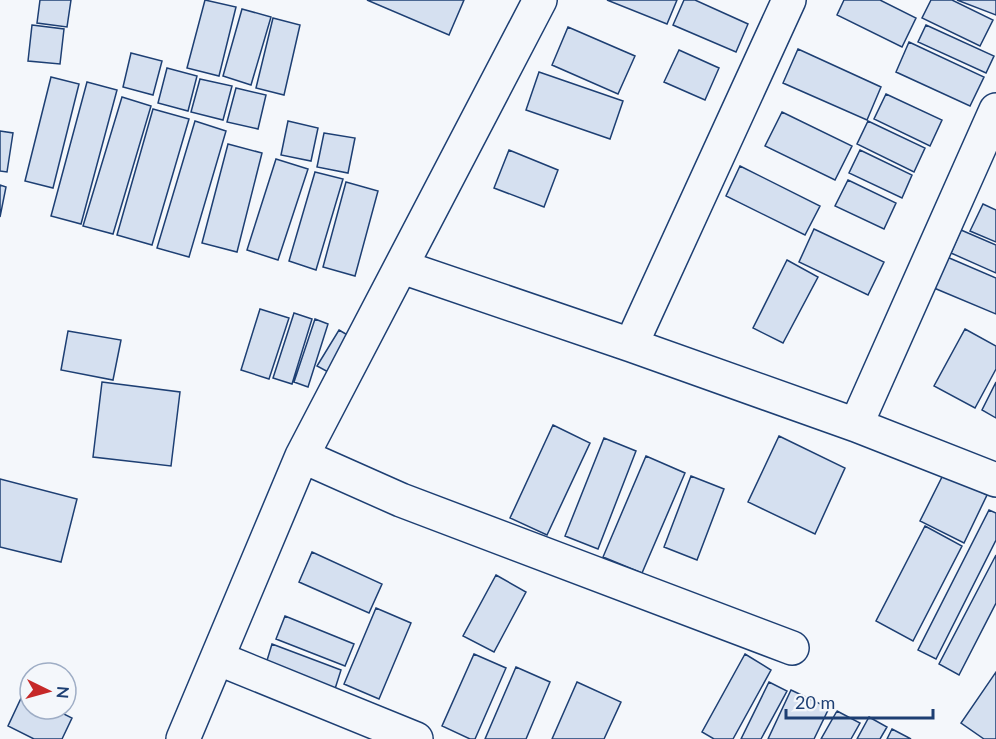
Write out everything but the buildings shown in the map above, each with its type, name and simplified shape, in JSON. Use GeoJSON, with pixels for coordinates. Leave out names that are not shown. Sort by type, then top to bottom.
{"type":"FeatureCollection","features":[{"type":"Feature","properties":{"kind":"street"},"geometry":{"type":"LineString","coordinates":[[183,739],[302,456],[540,0]]}},
{"type":"Feature","properties":{"kind":"street"},"geometry":{"type":"LineString","coordinates":[[632,345],[789,0]]}},
{"type":"Feature","properties":{"kind":"street"},"geometry":{"type":"LineString","coordinates":[[856,425],[996,110]]}},
{"type":"Feature","properties":{"kind":"street"},"geometry":{"type":"LineString","coordinates":[[402,267],[632,345],[856,425],[996,480]]}},
{"type":"Feature","properties":{"kind":"street"},"geometry":{"type":"LineString","coordinates":[[302,456],[401,500],[792,648]]}},
{"type":"Feature","properties":{"kind":"street"},"geometry":{"type":"LineString","coordinates":[[217,658],[416,739]]}}]}
